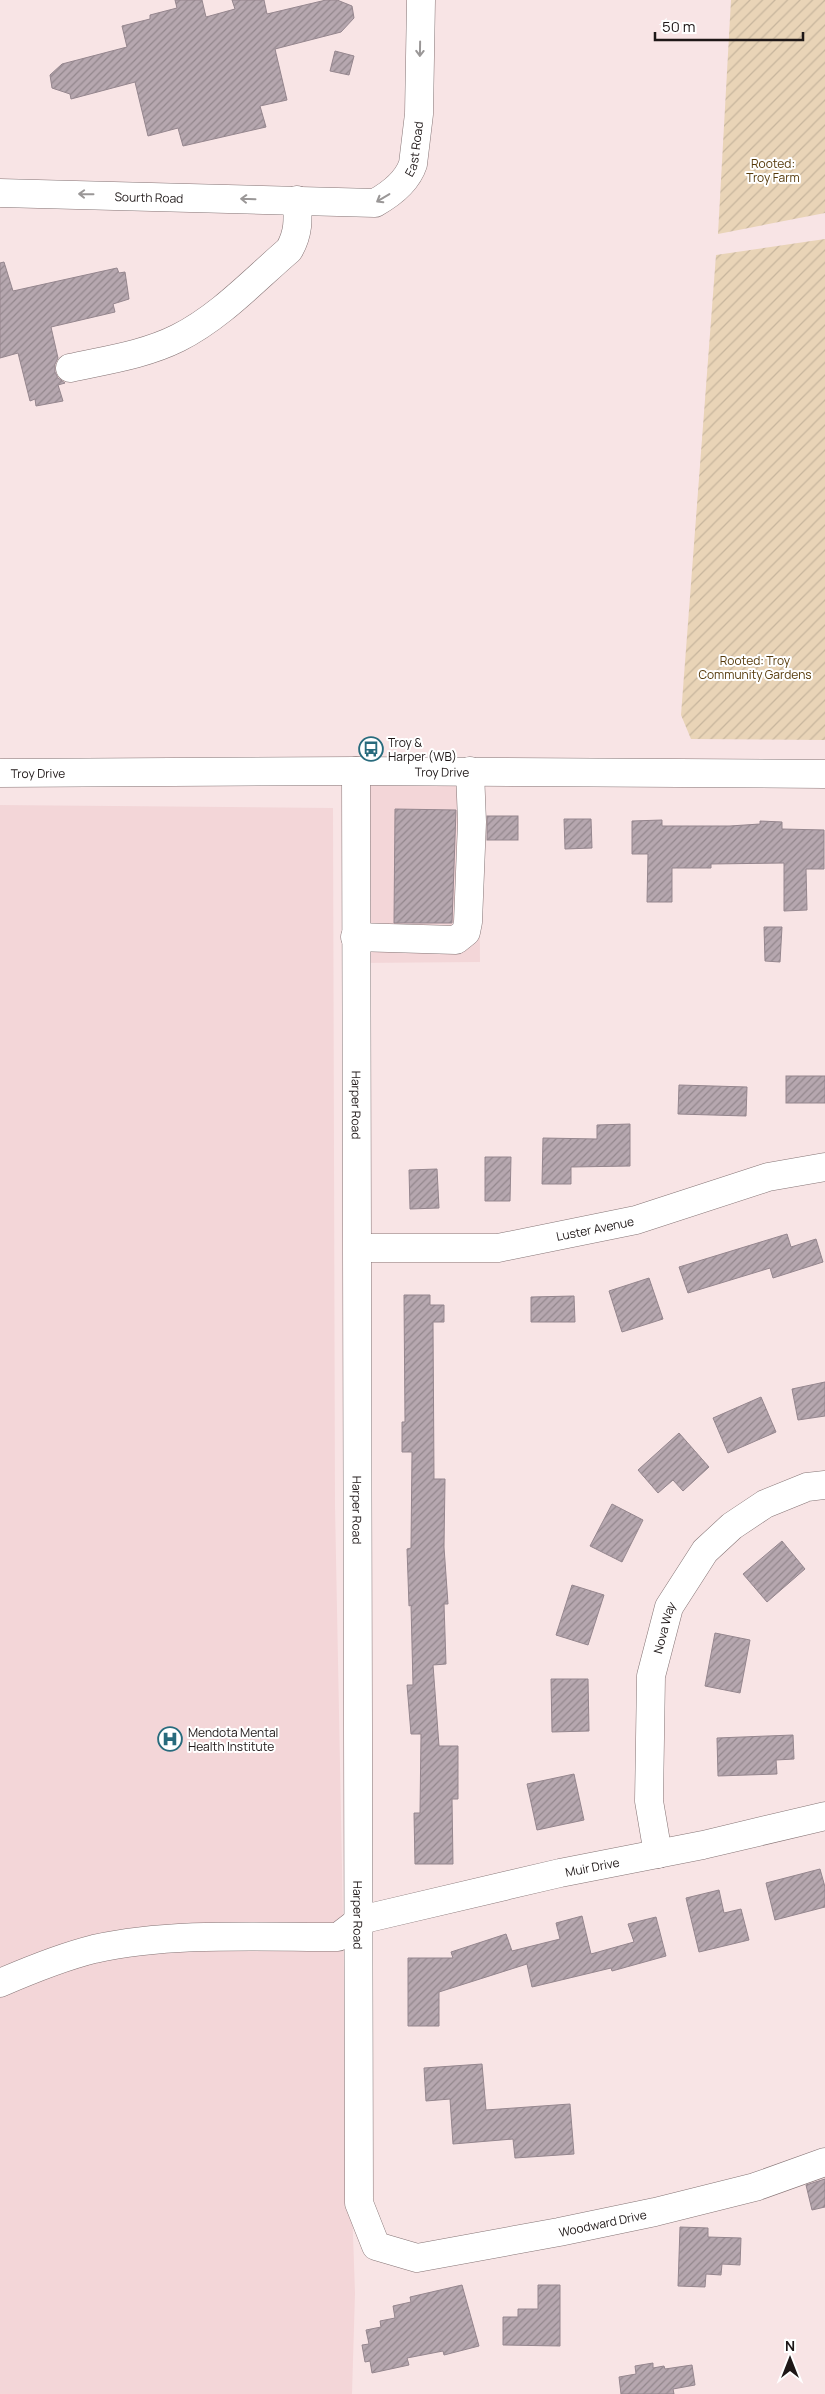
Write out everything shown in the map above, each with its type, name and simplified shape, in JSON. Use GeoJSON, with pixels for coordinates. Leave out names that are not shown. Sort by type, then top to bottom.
{"type":"FeatureCollection","features":[{"type":"Feature","properties":{"kind":"street","name":"East Road"},"geometry":{"type":"LineString","coordinates":[[297,200],[375,203],[392,193],[410,171],[419,114],[421,0]]}},
{"type":"Feature","properties":{"kind":"street","name":"Sourth Road"},"geometry":{"type":"LineString","coordinates":[[0,193],[297,200]]}},
{"type":"Feature","properties":{"kind":"street"},"geometry":{"type":"LineString","coordinates":[[70,368],[151,349],[190,331],[217,313],[289,250],[296,239],[298,226],[297,200]]}},
{"type":"Feature","properties":{"kind":"street","name":"Harper Road"},"geometry":{"type":"LineString","coordinates":[[356,771],[360,2203],[376,2246]]}},
{"type":"Feature","properties":{"kind":"street"},"geometry":{"type":"LineString","coordinates":[[355,937],[456,940],[466,932],[472,822],[470,771]]}},
{"type":"Feature","properties":{"kind":"street","name":"Troy Drive"},"geometry":{"type":"LineString","coordinates":[[0,773],[470,771],[825,774]]}},
{"type":"Feature","properties":{"kind":"street","name":"Luster Avenue"},"geometry":{"type":"LineString","coordinates":[[358,1248],[498,1248],[636,1220],[768,1177],[825,1166]]}},
{"type":"Feature","properties":{"kind":"street","name":"Nova Way"},"geometry":{"type":"LineString","coordinates":[[658,1854],[649,1801],[650,1676],[669,1606],[705,1551],[732,1526],[765,1504],[808,1488],[825,1485]]}},
{"type":"Feature","properties":{"kind":"street","name":"Muir Drive"},"geometry":{"type":"LineString","coordinates":[[360,1920],[825,1816]]}},
{"type":"Feature","properties":{"kind":"street"},"geometry":{"type":"LineString","coordinates":[[0,1982],[52,1963],[112,1946],[171,1939],[338,1937],[360,1920]]}},
{"type":"Feature","properties":{"kind":"street","name":"Woodward Drive"},"geometry":{"type":"LineString","coordinates":[[376,2246],[417,2258],[655,2212],[755,2188],[825,2162]]}},
{"type":"Feature","properties":{"kind":"shaded area"},"geometry":{"type":"Polygon","coordinates":[[[356,771],[479,772],[480,962],[356,963],[356,771]]]}},
{"type":"Feature","properties":{"kind":"shaded area","name":"Mendota Mental Health Institute"},"geometry":{"type":"Polygon","coordinates":[[[0,805],[333,808],[335,1506],[344,1971],[355,2293],[352,2394],[0,2394],[0,805]]]}},
{"type":"Feature","properties":{"kind":"green space","name":"Rooted: Troy Farm"},"geometry":{"type":"Polygon","coordinates":[[[731,0],[825,0],[825,213],[718,234],[731,0]]]}},
{"type":"Feature","properties":{"kind":"green space","name":"Rooted: Troy Community Gardens"},"geometry":{"type":"Polygon","coordinates":[[[825,239],[825,740],[691,739],[681,715],[716,255],[825,239]]]}},
{"type":"Feature","properties":{"kind":"building"},"geometry":{"type":"Polygon","coordinates":[[[175,0],[202,0],[206,17],[235,9],[232,0],[264,0],[267,14],[326,0],[337,0],[352,6],[354,18],[341,32],[275,49],[287,100],[260,106],[266,127],[183,146],[178,128],[148,136],[135,82],[71,99],[70,94],[52,88],[50,75],[62,64],[127,47],[122,26],[150,19],[150,15],[177,8],[175,0]]]}},
{"type":"Feature","properties":{"kind":"building"},"geometry":{"type":"Polygon","coordinates":[[[335,51],[354,56],[349,75],[330,71],[335,51]]]}},
{"type":"Feature","properties":{"kind":"building"},"geometry":{"type":"Polygon","coordinates":[[[4,262],[13,291],[117,268],[119,273],[125,272],[129,299],[113,304],[115,312],[51,327],[58,358],[55,364],[55,372],[58,378],[65,383],[58,385],[63,401],[36,406],[35,399],[30,401],[18,353],[0,358],[0,263],[4,262]]]}},
{"type":"Feature","properties":{"kind":"building"},"geometry":{"type":"Polygon","coordinates":[[[395,809],[456,810],[452,923],[394,923],[395,809]]]}},
{"type":"Feature","properties":{"kind":"building"},"geometry":{"type":"Polygon","coordinates":[[[487,816],[518,816],[518,840],[487,840],[487,816]]]}},
{"type":"Feature","properties":{"kind":"building"},"geometry":{"type":"Polygon","coordinates":[[[564,819],[591,819],[592,848],[565,849],[564,819]]]}},
{"type":"Feature","properties":{"kind":"building"},"geometry":{"type":"Polygon","coordinates":[[[662,820],[662,826],[730,826],[760,824],[760,821],[782,822],[782,829],[824,830],[824,869],[806,869],[807,910],[784,911],[784,863],[711,864],[711,868],[672,868],[672,902],[647,902],[648,854],[632,854],[632,821],[662,820]]]}},
{"type":"Feature","properties":{"kind":"building"},"geometry":{"type":"Polygon","coordinates":[[[764,927],[782,927],[780,962],[765,961],[764,927]]]}},
{"type":"Feature","properties":{"kind":"building"},"geometry":{"type":"Polygon","coordinates":[[[786,1076],[825,1076],[825,1103],[786,1103],[786,1076]]]}},
{"type":"Feature","properties":{"kind":"building"},"geometry":{"type":"Polygon","coordinates":[[[679,1085],[747,1087],[746,1116],[678,1114],[679,1085]]]}},
{"type":"Feature","properties":{"kind":"building"},"geometry":{"type":"Polygon","coordinates":[[[630,1124],[630,1166],[571,1167],[571,1184],[542,1184],[543,1138],[597,1139],[597,1125],[630,1124]]]}},
{"type":"Feature","properties":{"kind":"building"},"geometry":{"type":"Polygon","coordinates":[[[485,1157],[511,1157],[510,1201],[485,1201],[485,1157]]]}},
{"type":"Feature","properties":{"kind":"building"},"geometry":{"type":"Polygon","coordinates":[[[437,1169],[439,1208],[410,1209],[409,1170],[437,1169]]]}},
{"type":"Feature","properties":{"kind":"building"},"geometry":{"type":"Polygon","coordinates":[[[787,1234],[791,1247],[816,1239],[823,1262],[773,1278],[770,1268],[688,1293],[679,1267],[787,1234]]]}},
{"type":"Feature","properties":{"kind":"building"},"geometry":{"type":"Polygon","coordinates":[[[649,1278],[663,1319],[622,1332],[609,1291],[649,1278]]]}},
{"type":"Feature","properties":{"kind":"building"},"geometry":{"type":"Polygon","coordinates":[[[404,1295],[430,1295],[430,1305],[444,1305],[444,1322],[433,1322],[434,1479],[445,1479],[444,1547],[448,1604],[444,1604],[446,1664],[433,1665],[439,1746],[458,1746],[458,1799],[452,1799],[453,1864],[415,1864],[414,1813],[420,1813],[421,1734],[411,1734],[407,1685],[413,1685],[411,1605],[409,1606],[407,1549],[411,1548],[412,1452],[402,1452],[402,1422],[405,1422],[404,1295]]]}},
{"type":"Feature","properties":{"kind":"building"},"geometry":{"type":"Polygon","coordinates":[[[574,1296],[575,1322],[531,1322],[531,1297],[574,1296]]]}},
{"type":"Feature","properties":{"kind":"building"},"geometry":{"type":"Polygon","coordinates":[[[825,1382],[825,1416],[798,1420],[792,1389],[825,1382]]]}},
{"type":"Feature","properties":{"kind":"building"},"geometry":{"type":"Polygon","coordinates":[[[761,1397],[776,1432],[728,1453],[713,1418],[761,1397]]]}},
{"type":"Feature","properties":{"kind":"building"},"geometry":{"type":"Polygon","coordinates":[[[679,1433],[709,1467],[683,1491],[673,1480],[658,1493],[638,1470],[679,1433]]]}},
{"type":"Feature","properties":{"kind":"building"},"geometry":{"type":"Polygon","coordinates":[[[612,1504],[643,1520],[622,1562],[590,1546],[612,1504]]]}},
{"type":"Feature","properties":{"kind":"building"},"geometry":{"type":"Polygon","coordinates":[[[782,1541],[805,1569],[767,1602],[743,1574],[782,1541]]]}},
{"type":"Feature","properties":{"kind":"building"},"geometry":{"type":"Polygon","coordinates":[[[572,1585],[604,1595],[588,1645],[556,1635],[572,1585]]]}},
{"type":"Feature","properties":{"kind":"building"},"geometry":{"type":"Polygon","coordinates":[[[715,1633],[750,1640],[740,1693],[705,1686],[715,1633]]]}},
{"type":"Feature","properties":{"kind":"building"},"geometry":{"type":"Polygon","coordinates":[[[551,1679],[588,1679],[589,1731],[552,1732],[551,1679]]]}},
{"type":"Feature","properties":{"kind":"building"},"geometry":{"type":"Polygon","coordinates":[[[793,1735],[794,1759],[776,1760],[777,1774],[718,1776],[717,1738],[793,1735]]]}},
{"type":"Feature","properties":{"kind":"building"},"geometry":{"type":"Polygon","coordinates":[[[574,1774],[584,1820],[537,1830],[527,1784],[574,1774]]]}},
{"type":"Feature","properties":{"kind":"building"},"geometry":{"type":"Polygon","coordinates":[[[820,1869],[825,1887],[825,1907],[775,1920],[766,1883],[820,1869]]]}},
{"type":"Feature","properties":{"kind":"building"},"geometry":{"type":"Polygon","coordinates":[[[719,1890],[724,1913],[741,1909],[749,1940],[699,1952],[686,1898],[719,1890]]]}},
{"type":"Feature","properties":{"kind":"building"},"geometry":{"type":"Polygon","coordinates":[[[582,1916],[591,1954],[634,1942],[628,1924],[656,1917],[666,1956],[612,1971],[611,1968],[532,1987],[527,1964],[439,1992],[439,2026],[408,2026],[408,1958],[453,1958],[451,1952],[506,1934],[512,1951],[560,1939],[556,1923],[582,1916]]]}},
{"type":"Feature","properties":{"kind":"building"},"geometry":{"type":"Polygon","coordinates":[[[482,2064],[486,2110],[570,2104],[574,2154],[515,2158],[513,2139],[453,2144],[450,2099],[426,2101],[424,2068],[482,2064]]]}},
{"type":"Feature","properties":{"kind":"building"},"geometry":{"type":"Polygon","coordinates":[[[825,2179],[825,2207],[812,2210],[806,2185],[825,2179]]]}},
{"type":"Feature","properties":{"kind":"building"},"geometry":{"type":"Polygon","coordinates":[[[680,2227],[708,2228],[708,2237],[741,2238],[740,2265],[722,2264],[721,2275],[706,2274],[705,2287],[678,2286],[680,2227]]]}},
{"type":"Feature","properties":{"kind":"building"},"geometry":{"type":"Polygon","coordinates":[[[462,2285],[479,2346],[444,2355],[443,2351],[407,2358],[409,2365],[372,2373],[370,2361],[365,2362],[362,2345],[369,2344],[366,2330],[381,2327],[380,2321],[395,2318],[393,2306],[411,2302],[410,2297],[462,2285]]]}},
{"type":"Feature","properties":{"kind":"building"},"geometry":{"type":"Polygon","coordinates":[[[538,2285],[560,2285],[560,2346],[503,2345],[503,2317],[518,2317],[518,2309],[538,2309],[538,2285]]]}},
{"type":"Feature","properties":{"kind":"building"},"geometry":{"type":"Polygon","coordinates":[[[653,2363],[653,2368],[664,2366],[665,2369],[692,2365],[695,2385],[673,2389],[674,2394],[621,2394],[619,2377],[636,2374],[635,2366],[653,2363]]]}},
{"type":"Feature","properties":{"kind":"place","name":"Troy & Harper (WB)"},"geometry":{"type":"Point","coordinates":[371,749]}},
{"type":"Feature","properties":{"kind":"place","name":"Mendota Mental Health Institute"},"geometry":{"type":"Point","coordinates":[170,1739]}}]}
